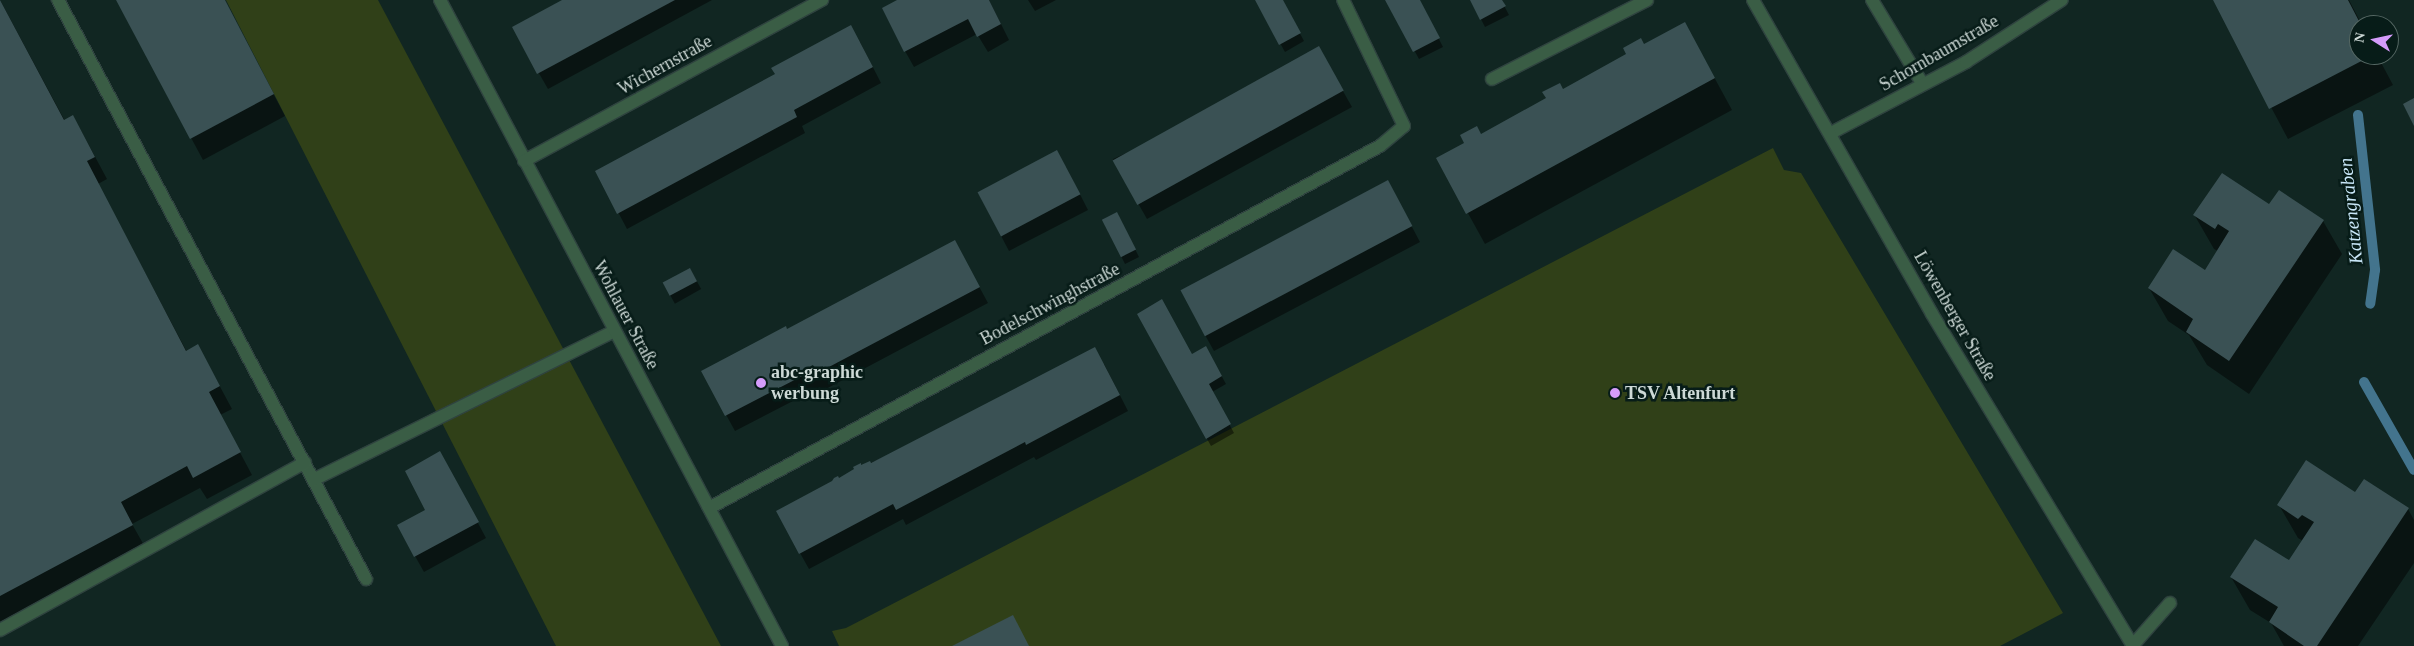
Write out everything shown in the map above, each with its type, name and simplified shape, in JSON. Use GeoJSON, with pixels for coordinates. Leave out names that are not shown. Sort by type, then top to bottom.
{"type":"FeatureCollection","features":[{"type":"Feature","properties":{"kind":"street"},"geometry":{"type":"LineString","coordinates":[[58,0],[366,579]]}},
{"type":"Feature","properties":{"kind":"street","name":"Wohlauer Straße"},"geometry":{"type":"LineString","coordinates":[[440,0],[524,162],[782,646]]}},
{"type":"Feature","properties":{"kind":"street","name":"Wichernstraße"},"geometry":{"type":"LineString","coordinates":[[524,162],[822,0]]}},
{"type":"Feature","properties":{"kind":"street","name":"Bodelschwinghstraße"},"geometry":{"type":"LineString","coordinates":[[709,508],[1371,151],[1404,126],[1343,0]]}},
{"type":"Feature","properties":{"kind":"street"},"geometry":{"type":"LineString","coordinates":[[1492,79],[1647,0]]}},
{"type":"Feature","properties":{"kind":"street","name":"Löwenberger Straße"},"geometry":{"type":"LineString","coordinates":[[1753,0],[1831,133],[1932,314],[2133,646]]}},
{"type":"Feature","properties":{"kind":"street"},"geometry":{"type":"LineString","coordinates":[[1872,0],[1922,83]]}},
{"type":"Feature","properties":{"kind":"street","name":"Schornbaumstraße"},"geometry":{"type":"LineString","coordinates":[[1831,133],[1922,83],[1966,62],[2062,0]]}},
{"type":"Feature","properties":{"kind":"street"},"geometry":{"type":"LineString","coordinates":[[314,479],[614,331]]}},
{"type":"Feature","properties":{"kind":"street"},"geometry":{"type":"LineString","coordinates":[[0,630],[305,462]]}},
{"type":"Feature","properties":{"kind":"street"},"geometry":{"type":"LineString","coordinates":[[2133,646],[2170,603]]}},
{"type":"Feature","properties":{"kind":"green space"},"geometry":{"type":"Polygon","coordinates":[[[226,0],[378,0],[721,646],[556,646],[226,0]]]}},
{"type":"Feature","properties":{"kind":"green space","name":"TSV Altenfurt"},"geometry":{"type":"Polygon","coordinates":[[[1773,148],[1784,170],[1801,173],[2063,613],[2000,646],[839,646],[832,631],[846,628],[1773,148]]]}},
{"type":"Feature","properties":{"kind":"building"},"geometry":{"type":"Polygon","coordinates":[[[0,0],[64,120],[73,115],[95,157],[87,161],[186,351],[198,344],[220,386],[209,392],[241,452],[193,478],[187,466],[121,502],[133,525],[0,596],[0,0]]]}},
{"type":"Feature","properties":{"kind":"building"},"geometry":{"type":"Polygon","coordinates":[[[116,0],[225,0],[274,94],[190,139],[116,0]]]}},
{"type":"Feature","properties":{"kind":"building"},"geometry":{"type":"Polygon","coordinates":[[[562,0],[675,0],[537,74],[512,27],[562,0]]]}},
{"type":"Feature","properties":{"kind":"building"},"geometry":{"type":"Polygon","coordinates":[[[897,0],[989,0],[1001,24],[977,37],[968,19],[904,52],[882,8],[897,0]]]}},
{"type":"Feature","properties":{"kind":"building"},"geometry":{"type":"Polygon","coordinates":[[[1255,0],[1283,0],[1301,33],[1279,45],[1255,0]]]}},
{"type":"Feature","properties":{"kind":"building"},"geometry":{"type":"Polygon","coordinates":[[[1385,0],[1420,0],[1440,38],[1413,52],[1385,0]]]}},
{"type":"Feature","properties":{"kind":"building"},"geometry":{"type":"Polygon","coordinates":[[[1470,0],[1502,0],[1506,6],[1480,20],[1470,0]]]}},
{"type":"Feature","properties":{"kind":"building"},"geometry":{"type":"Polygon","coordinates":[[[2213,0],[2348,0],[2356,15],[2349,15],[2349,65],[2354,65],[2269,109],[2213,0]]]}},
{"type":"Feature","properties":{"kind":"building"},"geometry":{"type":"Polygon","coordinates":[[[1685,22],[1715,78],[1466,214],[1436,158],[1464,143],[1460,135],[1477,126],[1481,134],[1546,98],[1542,92],[1560,83],[1563,89],[1626,54],[1623,48],[1641,38],[1644,44],[1685,22]]]}},
{"type":"Feature","properties":{"kind":"building"},"geometry":{"type":"Polygon","coordinates":[[[851,25],[873,67],[794,110],[797,117],[617,214],[595,171],[775,74],[771,68],[851,25]]]}},
{"type":"Feature","properties":{"kind":"building"},"geometry":{"type":"Polygon","coordinates":[[[1319,46],[1344,91],[1137,205],[1113,160],[1319,46]]]}},
{"type":"Feature","properties":{"kind":"building"},"geometry":{"type":"Polygon","coordinates":[[[2414,98],[2414,126],[2403,104],[2414,98]]]}},
{"type":"Feature","properties":{"kind":"building"},"geometry":{"type":"Polygon","coordinates":[[[1057,150],[1080,194],[1001,236],[978,192],[1057,150]]]}},
{"type":"Feature","properties":{"kind":"building"},"geometry":{"type":"Polygon","coordinates":[[[2222,173],[2269,204],[2279,190],[2324,220],[2229,361],[2186,332],[2193,319],[2148,288],[2173,249],[2205,270],[2229,231],[2218,224],[2215,229],[2193,215],[2222,173]]]}},
{"type":"Feature","properties":{"kind":"building"},"geometry":{"type":"Polygon","coordinates":[[[1388,180],[1412,226],[1205,336],[1181,290],[1388,180]]]}},
{"type":"Feature","properties":{"kind":"building"},"geometry":{"type":"Polygon","coordinates":[[[1117,212],[1136,249],[1121,257],[1102,220],[1117,212]]]}},
{"type":"Feature","properties":{"kind":"building"},"geometry":{"type":"Polygon","coordinates":[[[955,240],[980,287],[812,376],[810,372],[725,416],[701,371],[786,326],[787,329],[955,240]]]}},
{"type":"Feature","properties":{"kind":"building"},"geometry":{"type":"Polygon","coordinates":[[[690,268],[697,281],[670,296],[663,283],[690,268]]]}},
{"type":"Feature","properties":{"kind":"building"},"geometry":{"type":"Polygon","coordinates":[[[1162,299],[1192,354],[1206,346],[1222,376],[1209,384],[1231,424],[1206,439],[1137,314],[1162,299]]]}},
{"type":"Feature","properties":{"kind":"building"},"geometry":{"type":"Polygon","coordinates":[[[1095,347],[1120,395],[1026,445],[1025,442],[896,510],[893,504],[799,554],[776,511],[832,481],[834,478],[838,476],[839,478],[854,469],[853,467],[870,461],[871,463],[1095,347]]]}},
{"type":"Feature","properties":{"kind":"building"},"geometry":{"type":"Polygon","coordinates":[[[440,451],[479,522],[414,557],[397,525],[425,510],[405,471],[440,451]]]}},
{"type":"Feature","properties":{"kind":"building"},"geometry":{"type":"Polygon","coordinates":[[[2306,460],[2355,492],[2364,479],[2409,508],[2317,646],[2304,646],[2269,622],[2278,607],[2230,577],[2255,539],[2289,560],[2314,522],[2302,515],[2298,519],[2277,505],[2306,460]]]}},
{"type":"Feature","properties":{"kind":"building"},"geometry":{"type":"Polygon","coordinates":[[[1013,615],[1029,646],[952,646],[1013,615]]]}},
{"type":"Feature","properties":{"kind":"waterway","name":"Katzengraben"},"geometry":{"type":"LineString","coordinates":[[2358,115],[2375,270],[2370,304]]}},
{"type":"Feature","properties":{"kind":"waterway","name":"Katzengraben"},"geometry":{"type":"LineString","coordinates":[[2364,382],[2414,470]]}},
{"type":"Feature","properties":{"kind":"place","name":"abc-graphic werbung"},"geometry":{"type":"Point","coordinates":[761,383]}},
{"type":"Feature","properties":{"kind":"place","name":"TSV Altenfurt"},"geometry":{"type":"Point","coordinates":[1615,393]}}]}
